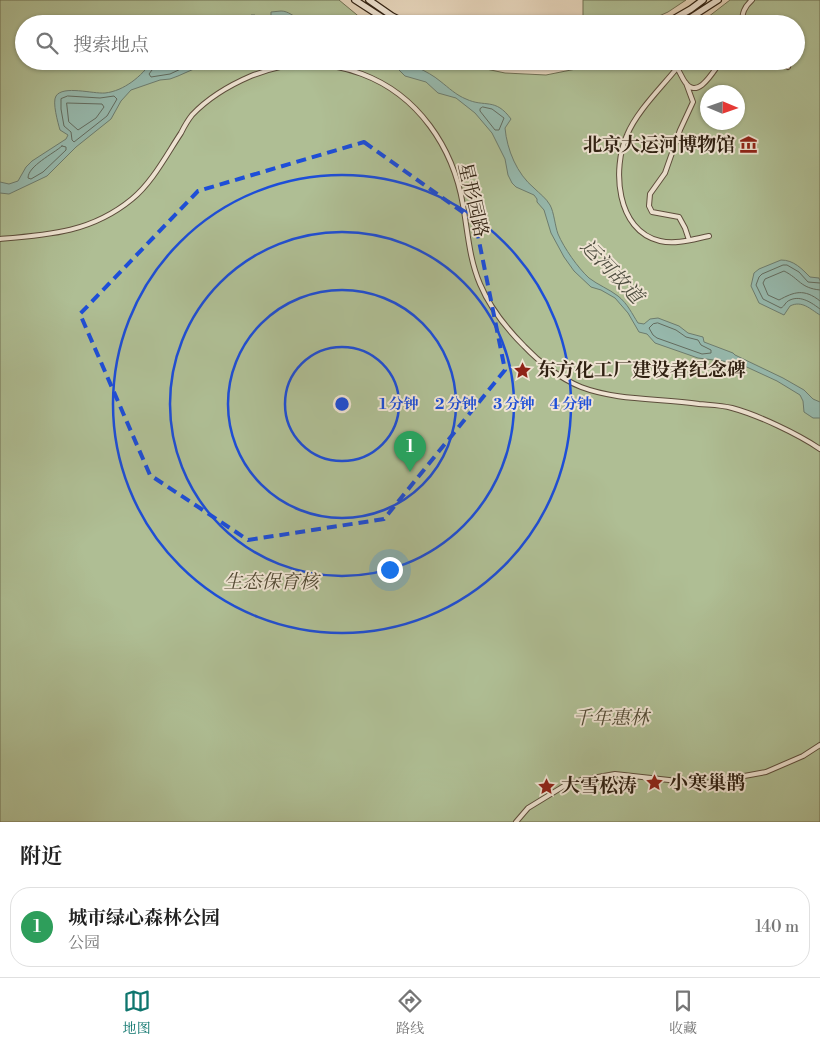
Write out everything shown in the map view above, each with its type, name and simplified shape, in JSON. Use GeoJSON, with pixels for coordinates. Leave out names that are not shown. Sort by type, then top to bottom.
{"type":"FeatureCollection","features":[{"type":"Feature","properties":{"kind":"main road"},"geometry":{"type":"LineString","coordinates":[[356,0],[378,15]]}},
{"type":"Feature","properties":{"kind":"main road"},"geometry":{"type":"LineString","coordinates":[[681,15],[703,0]]}},
{"type":"Feature","properties":{"kind":"main road"},"geometry":{"type":"LineString","coordinates":[[695,15],[718,0]]}},
{"type":"Feature","properties":{"kind":"main road"},"geometry":{"type":"LineString","coordinates":[[367,8],[370,1],[391,15]]}},
{"type":"Feature","properties":{"kind":"street"},"geometry":{"type":"LineString","coordinates":[[743,15],[747,4],[752,0]]}},
{"type":"Feature","properties":{"kind":"street","name":"星形园路"},"geometry":{"type":"LineString","coordinates":[[0,239],[52,235],[82,227],[110,214],[134,197],[157,170],[192,115],[218,93],[250,77],[273,70]]}},
{"type":"Feature","properties":{"kind":"street","name":"星形园路"},"geometry":{"type":"LineString","coordinates":[[350,70],[385,84],[400,94],[438,135],[458,184],[463,205],[467,241],[480,285],[501,321],[526,348],[559,375],[581,386],[629,397],[676,400],[731,408],[772,423],[820,449]]}},
{"type":"Feature","properties":{"kind":"street"},"geometry":{"type":"LineString","coordinates":[[675,70],[630,128],[620,154],[618,174],[621,194],[633,224],[645,235],[660,241],[676,242],[709,236]]}},
{"type":"Feature","properties":{"kind":"street"},"geometry":{"type":"LineString","coordinates":[[678,70],[693,102],[680,130],[665,173],[650,194],[649,206],[652,212],[678,217],[685,228],[689,240]]}},
{"type":"Feature","properties":{"kind":"street"},"geometry":{"type":"LineString","coordinates":[[686,84],[690,87],[701,86],[707,82],[715,70]]}},
{"type":"Feature","properties":{"kind":"street"},"geometry":{"type":"LineString","coordinates":[[516,822],[528,808],[564,786],[581,780],[615,774],[687,782],[713,782],[766,772],[803,756],[820,745]]}},
{"type":"Feature","properties":{"kind":"highlighted area"},"geometry":{"type":"Polygon","coordinates":[[[364,142],[475,221],[505,370],[384,519],[248,540],[150,475],[80,314],[198,191],[364,142]]]}},
{"type":"Feature","properties":{"kind":"green space"},"geometry":{"type":"Polygon","coordinates":[[[0,0],[339,0],[357,15],[15,15],[15,70],[491,70],[505,73],[546,75],[571,70],[805,70],[805,15],[711,15],[730,0],[820,0],[820,822],[0,822],[0,0]]]}},
{"type":"Feature","properties":{"kind":"green space"},"geometry":{"type":"Polygon","coordinates":[[[583,0],[686,0],[661,15],[583,15],[583,0]]]}},
{"type":"Feature","properties":{"kind":"water"},"geometry":{"type":"Polygon","coordinates":[[[281,11],[292,15],[271,15],[271,12],[281,11]]]}},
{"type":"Feature","properties":{"kind":"water"},"geometry":{"type":"Polygon","coordinates":[[[145,70],[192,70],[170,79],[160,80],[131,90],[121,101],[111,119],[76,147],[47,176],[9,194],[0,193],[0,182],[9,184],[18,181],[32,161],[66,139],[68,135],[60,130],[57,118],[55,108],[56,96],[71,90],[100,93],[112,92],[126,86],[145,70]]]}},
{"type":"Feature","properties":{"kind":"water"},"geometry":{"type":"Polygon","coordinates":[[[399,70],[423,70],[462,97],[473,102],[495,105],[505,112],[511,119],[505,128],[508,145],[514,161],[523,176],[550,205],[558,234],[568,251],[580,269],[589,278],[621,299],[638,323],[644,324],[650,319],[658,318],[679,326],[688,333],[703,337],[704,342],[733,353],[783,378],[820,402],[820,418],[813,418],[804,412],[803,401],[800,395],[777,381],[738,363],[698,358],[655,343],[647,334],[639,332],[628,313],[615,298],[591,287],[574,271],[551,233],[544,210],[534,195],[516,187],[512,183],[508,175],[505,159],[492,133],[475,113],[456,98],[438,93],[426,82],[405,76],[399,70]]]}},
{"type":"Feature","properties":{"kind":"water"},"geometry":{"type":"Polygon","coordinates":[[[781,260],[794,263],[810,277],[819,278],[820,315],[806,306],[794,304],[790,306],[784,315],[759,303],[751,286],[754,273],[781,260]]]}},
{"type":"Feature","properties":{"kind":"place","name":"北京大运河博物馆"},"geometry":{"type":"Point","coordinates":[749,145]}},
{"type":"Feature","properties":{"kind":"place","name":"东方化工厂建设者纪念碑"},"geometry":{"type":"Point","coordinates":[523,370]}},
{"type":"Feature","properties":{"kind":"place","name":"城市绿心森林公园"},"geometry":{"type":"Point","coordinates":[410,472]}},
{"type":"Feature","properties":{"kind":"place","name":"小寒巢鹊"},"geometry":{"type":"Point","coordinates":[655,783]}},
{"type":"Feature","properties":{"kind":"place","name":"大雪松涛"},"geometry":{"type":"Point","coordinates":[547,786]}},
{"type":"Feature","properties":{"kind":"water label","name":"运河故道"},"geometry":{"type":"Point","coordinates":[611,272]}},
{"type":"Feature","properties":{"kind":"park label","name":"生态保育核"},"geometry":{"type":"Point","coordinates":[271,582]}},
{"type":"Feature","properties":{"kind":"park label","name":"千年惠林"},"geometry":{"type":"Point","coordinates":[611,718]}}]}
